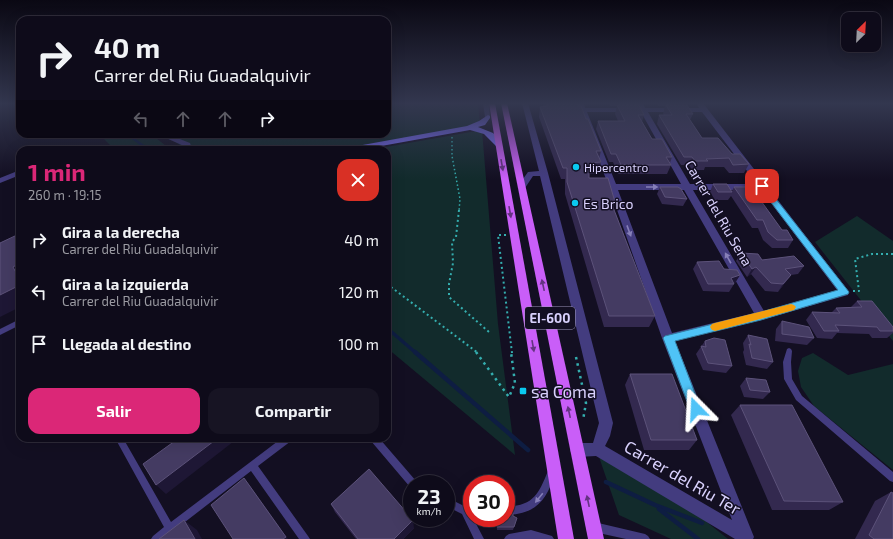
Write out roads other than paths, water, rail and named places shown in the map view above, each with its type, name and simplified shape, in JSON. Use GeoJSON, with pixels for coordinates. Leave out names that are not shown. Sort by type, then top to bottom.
{"type":"FeatureCollection","features":[{"type":"Feature","properties":{"kind":"main road","name":"EI-600"},"geometry":{"type":"LineString","coordinates":[[496,128],[566,539]]}},
{"type":"Feature","properties":{"kind":"main road","name":"EI-600"},"geometry":{"type":"LineString","coordinates":[[509,128],[595,533]]}},
{"type":"Feature","properties":{"kind":"street"},"geometry":{"type":"LineString","coordinates":[[367,146],[468,128]]}},
{"type":"Feature","properties":{"kind":"street"},"geometry":{"type":"LineString","coordinates":[[470,128],[486,131],[494,137],[499,144]]}},
{"type":"Feature","properties":{"kind":"street"},"geometry":{"type":"LineString","coordinates":[[532,128],[606,423],[603,436],[597,449],[577,450]]}},
{"type":"Feature","properties":{"kind":"street"},"geometry":{"type":"LineString","coordinates":[[590,128],[668,338],[747,537]]}},
{"type":"Feature","properties":{"kind":"street","name":"Carrer del Riu Sena"},"geometry":{"type":"LineString","coordinates":[[653,128],[761,316]]}},
{"type":"Feature","properties":{"kind":"street"},"geometry":{"type":"LineString","coordinates":[[668,338],[761,316],[844,292],[717,128]]}},
{"type":"Feature","properties":{"kind":"street"},"geometry":{"type":"LineString","coordinates":[[170,138],[187,146]]}},
{"type":"Feature","properties":{"kind":"street"},"geometry":{"type":"LineString","coordinates":[[522,186],[531,174],[544,173]]}},
{"type":"Feature","properties":{"kind":"street"},"geometry":{"type":"LineString","coordinates":[[0,181],[16,174]]}},
{"type":"Feature","properties":{"kind":"street"},"geometry":{"type":"LineString","coordinates":[[613,187],[762,186]]}},
{"type":"Feature","properties":{"kind":"street","name":"Carrer del Riu Ter"},"geometry":{"type":"LineString","coordinates":[[597,449],[747,537]]}},
{"type":"Feature","properties":{"kind":"lane"},"geometry":{"type":"LineString","coordinates":[[0,332],[16,324]]}},
{"type":"Feature","properties":{"kind":"lane"},"geometry":{"type":"LineString","coordinates":[[789,351],[787,362],[788,379],[799,398],[893,478]]}},
{"type":"Feature","properties":{"kind":"lane"},"geometry":{"type":"LineString","coordinates":[[121,442],[170,528]]}},
{"type":"Feature","properties":{"kind":"lane"},"geometry":{"type":"LineString","coordinates":[[156,539],[283,442]]}},
{"type":"Feature","properties":{"kind":"lane"},"geometry":{"type":"LineString","coordinates":[[377,442],[405,475]]}},
{"type":"Feature","properties":{"kind":"lane"},"geometry":{"type":"LineString","coordinates":[[252,465],[305,539]]}},
{"type":"Feature","properties":{"kind":"lane"},"geometry":{"type":"LineString","coordinates":[[515,511],[520,511],[538,501],[546,489],[554,465]]}},
{"type":"Feature","properties":{"kind":"lane"},"geometry":{"type":"LineString","coordinates":[[475,527],[479,539]]}},
{"type":"Feature","properties":{"kind":"lane"},"geometry":{"type":"LineString","coordinates":[[595,533],[641,538]]}},
{"type":"Feature","properties":{"kind":"lane"},"geometry":{"type":"LineString","coordinates":[[509,539],[531,535],[549,539]]}},
{"type":"Feature","properties":{"kind":"waterway"},"geometry":{"type":"LineString","coordinates":[[132,138],[144,146]]}},
{"type":"Feature","properties":{"kind":"waterway"},"geometry":{"type":"LineString","coordinates":[[391,331],[416,353]]}},
{"type":"Feature","properties":{"kind":"waterway"},"geometry":{"type":"LineString","coordinates":[[415,352],[528,450]]}},
{"type":"Feature","properties":{"kind":"waterway"},"geometry":{"type":"LineString","coordinates":[[606,482],[655,505],[702,523]]}},
{"type":"Feature","properties":{"kind":"waterway"},"geometry":{"type":"LineString","coordinates":[[659,509],[698,539]]}},
{"type":"Feature","properties":{"kind":"place","name":"Hipercentro"},"geometry":{"type":"Point","coordinates":[576,167]}},
{"type":"Feature","properties":{"kind":"place","name":"Es Brico"},"geometry":{"type":"Point","coordinates":[575,203]}},
{"type":"Feature","properties":{"kind":"place","name":"sa Coma"},"geometry":{"type":"Point","coordinates":[523,391]}}]}
